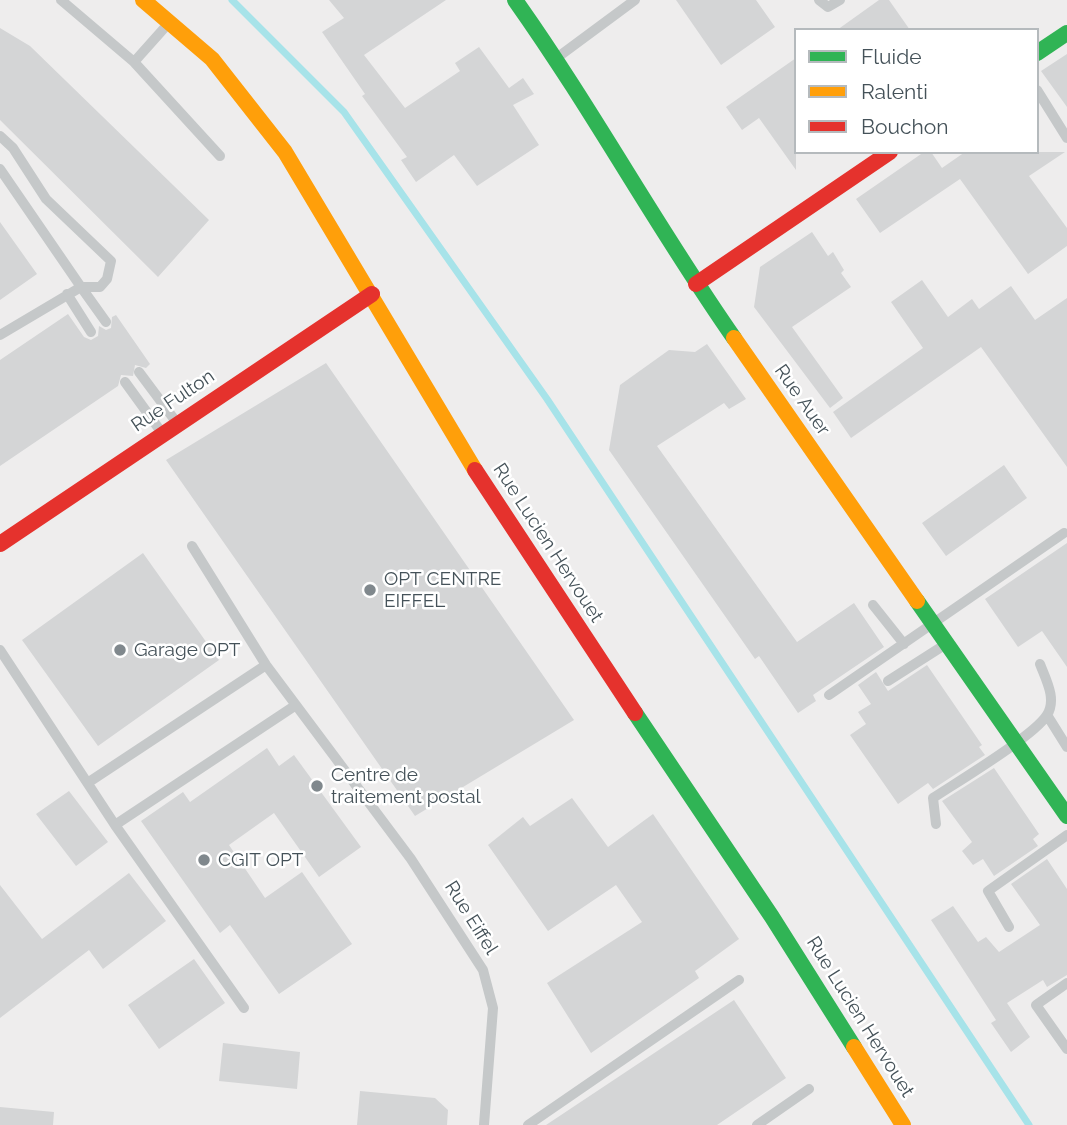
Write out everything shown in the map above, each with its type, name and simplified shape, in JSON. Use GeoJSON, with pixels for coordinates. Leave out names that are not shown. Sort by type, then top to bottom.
{"type":"FeatureCollection","features":[{"type":"Feature","properties":{"kind":"street","name":"Rue Lucien Hervouet"},"geometry":{"type":"LineString","coordinates":[[142,0],[212,59],[285,152],[497,508],[772,917],[903,1125]]}},
{"type":"Feature","properties":{"kind":"street","name":"Rue Auer"},"geometry":{"type":"LineString","coordinates":[[515,0],[556,58],[696,284],[1067,816]]}},
{"type":"Feature","properties":{"kind":"street"},"geometry":{"type":"LineString","coordinates":[[1039,52],[1067,33]]}},
{"type":"Feature","properties":{"kind":"street"},"geometry":{"type":"LineString","coordinates":[[696,284],[887,154]]}},
{"type":"Feature","properties":{"kind":"street","name":"Rue Fulton"},"geometry":{"type":"LineString","coordinates":[[0,544],[372,294]]}},
{"type":"Feature","properties":{"kind":"lane"},"geometry":{"type":"LineString","coordinates":[[61,0],[134,62],[220,156]]}},
{"type":"Feature","properties":{"kind":"lane"},"geometry":{"type":"LineString","coordinates":[[556,58],[635,0]]}},
{"type":"Feature","properties":{"kind":"lane"},"geometry":{"type":"LineString","coordinates":[[819,0],[828,7],[840,0]]}},
{"type":"Feature","properties":{"kind":"lane"},"geometry":{"type":"LineString","coordinates":[[134,62],[169,23]]}},
{"type":"Feature","properties":{"kind":"lane"},"geometry":{"type":"LineString","coordinates":[[1039,93],[1067,138]]}},
{"type":"Feature","properties":{"kind":"lane"},"geometry":{"type":"LineString","coordinates":[[0,136],[13,148],[46,199],[111,261],[107,279],[100,287],[81,287],[0,335]]}},
{"type":"Feature","properties":{"kind":"lane"},"geometry":{"type":"LineString","coordinates":[[0,169],[106,322]]}},
{"type":"Feature","properties":{"kind":"lane"},"geometry":{"type":"LineString","coordinates":[[67,294],[91,332]]}},
{"type":"Feature","properties":{"kind":"lane"},"geometry":{"type":"LineString","coordinates":[[139,372],[177,423]]}},
{"type":"Feature","properties":{"kind":"lane"},"geometry":{"type":"LineString","coordinates":[[125,382],[162,433]]}},
{"type":"Feature","properties":{"kind":"lane"},"geometry":{"type":"LineString","coordinates":[[829,695],[1064,533]]}},
{"type":"Feature","properties":{"kind":"lane","name":"Rue Eiffel"},"geometry":{"type":"LineString","coordinates":[[192,546],[266,665],[411,859],[483,970],[493,1008],[484,1125]]}},
{"type":"Feature","properties":{"kind":"lane"},"geometry":{"type":"LineString","coordinates":[[873,605],[904,644]]}},
{"type":"Feature","properties":{"kind":"lane"},"geometry":{"type":"LineString","coordinates":[[888,681],[946,644]]}},
{"type":"Feature","properties":{"kind":"lane"},"geometry":{"type":"LineString","coordinates":[[0,650],[115,825],[244,1008]]}},
{"type":"Feature","properties":{"kind":"lane"},"geometry":{"type":"LineString","coordinates":[[936,824],[933,799],[1014,743],[1047,715],[1052,695],[1040,664]]}},
{"type":"Feature","properties":{"kind":"lane"},"geometry":{"type":"LineString","coordinates":[[89,782],[266,665]]}},
{"type":"Feature","properties":{"kind":"lane"},"geometry":{"type":"LineString","coordinates":[[115,825],[296,705]]}},
{"type":"Feature","properties":{"kind":"lane"},"geometry":{"type":"LineString","coordinates":[[1047,715],[1067,747]]}},
{"type":"Feature","properties":{"kind":"lane"},"geometry":{"type":"LineString","coordinates":[[1009,927],[988,891],[1067,835]]}},
{"type":"Feature","properties":{"kind":"lane"},"geometry":{"type":"LineString","coordinates":[[528,1125],[739,980]]}},
{"type":"Feature","properties":{"kind":"lane"},"geometry":{"type":"LineString","coordinates":[[1067,983],[1036,1004],[1067,1049]]}},
{"type":"Feature","properties":{"kind":"lane"},"geometry":{"type":"LineString","coordinates":[[757,1125],[809,1089]]}},
{"type":"Feature","properties":{"kind":"building"},"geometry":{"type":"Polygon","coordinates":[[[329,0],[446,0],[364,55],[405,108],[460,71],[455,63],[479,47],[509,88],[523,78],[534,94],[513,105],[539,145],[477,186],[454,155],[416,182],[401,160],[407,157],[362,96],[365,94],[322,32],[344,18],[329,0]]]}},
{"type":"Feature","properties":{"kind":"building"},"geometry":{"type":"Polygon","coordinates":[[[676,0],[756,0],[775,27],[721,65],[676,0]]]}},
{"type":"Feature","properties":{"kind":"building"},"geometry":{"type":"Polygon","coordinates":[[[879,0],[889,0],[909,28],[840,28],[879,0]]]}},
{"type":"Feature","properties":{"kind":"building"},"geometry":{"type":"Polygon","coordinates":[[[0,28],[30,46],[209,220],[158,277],[0,120],[0,28]]]}},
{"type":"Feature","properties":{"kind":"building"},"geometry":{"type":"Polygon","coordinates":[[[1067,54],[1067,107],[1041,71],[1067,54]]]}},
{"type":"Feature","properties":{"kind":"building"},"geometry":{"type":"Polygon","coordinates":[[[794,59],[796,170],[759,118],[742,130],[726,107],[794,59]]]}},
{"type":"Feature","properties":{"kind":"building"},"geometry":{"type":"Polygon","coordinates":[[[1065,152],[1029,176],[1067,228],[1067,246],[1028,274],[960,179],[880,233],[856,199],[921,154],[932,154],[942,168],[962,154],[1065,152]]]}},
{"type":"Feature","properties":{"kind":"building"},"geometry":{"type":"Polygon","coordinates":[[[0,222],[37,274],[0,300],[0,222]]]}},
{"type":"Feature","properties":{"kind":"building"},"geometry":{"type":"Polygon","coordinates":[[[812,232],[828,256],[833,252],[844,270],[841,273],[851,287],[792,327],[843,398],[830,408],[754,307],[760,267],[812,232]]]}},
{"type":"Feature","properties":{"kind":"building"},"geometry":{"type":"Polygon","coordinates":[[[922,280],[948,317],[972,299],[979,309],[1011,286],[1035,320],[1067,298],[1067,467],[981,347],[851,438],[833,412],[923,348],[891,302],[922,280]]]}},
{"type":"Feature","properties":{"kind":"building"},"geometry":{"type":"Polygon","coordinates":[[[68,314],[84,337],[91,340],[98,336],[99,326],[106,330],[111,328],[112,317],[116,315],[150,364],[146,368],[135,365],[133,376],[121,375],[118,386],[0,466],[0,360],[68,314]]]}},
{"type":"Feature","properties":{"kind":"building"},"geometry":{"type":"Polygon","coordinates":[[[707,344],[746,399],[729,409],[724,403],[657,446],[797,642],[854,603],[884,647],[813,695],[816,701],[798,713],[759,656],[755,659],[609,450],[620,385],[669,350],[695,352],[707,344]]]}},
{"type":"Feature","properties":{"kind":"building","name":"OPT CENTRE EIFFEL"},"geometry":{"type":"Polygon","coordinates":[[[326,363],[574,720],[415,816],[166,460],[326,363]]]}},
{"type":"Feature","properties":{"kind":"building"},"geometry":{"type":"Polygon","coordinates":[[[1004,465],[1027,498],[946,556],[922,523],[1004,465]]]}},
{"type":"Feature","properties":{"kind":"building"},"geometry":{"type":"Polygon","coordinates":[[[1067,543],[1067,667],[1042,631],[1018,647],[985,599],[1067,543]]]}},
{"type":"Feature","properties":{"kind":"building","name":"Garage OPT"},"geometry":{"type":"Polygon","coordinates":[[[143,553],[219,660],[98,746],[22,640],[143,553]]]}},
{"type":"Feature","properties":{"kind":"building"},"geometry":{"type":"Polygon","coordinates":[[[927,665],[982,745],[979,747],[985,755],[933,789],[928,783],[898,804],[850,735],[866,724],[858,712],[871,704],[858,685],[876,672],[888,691],[927,665]]]}},
{"type":"Feature","properties":{"kind":"building","name":"CGIT OPT"},"geometry":{"type":"Polygon","coordinates":[[[267,748],[279,766],[294,755],[361,847],[319,877],[274,813],[229,845],[265,898],[302,872],[352,944],[279,994],[230,925],[220,933],[141,821],[183,792],[190,802],[267,748]]]}},
{"type":"Feature","properties":{"kind":"building"},"geometry":{"type":"Polygon","coordinates":[[[994,768],[1039,834],[1033,839],[1038,846],[994,876],[983,859],[973,865],[962,851],[972,842],[942,801],[994,768]]]}},
{"type":"Feature","properties":{"kind":"building"},"geometry":{"type":"Polygon","coordinates":[[[69,791],[108,842],[76,866],[36,814],[69,791]]]}},
{"type":"Feature","properties":{"kind":"building"},"geometry":{"type":"Polygon","coordinates":[[[572,798],[608,847],[653,814],[739,939],[695,971],[699,978],[591,1053],[547,983],[642,922],[616,885],[548,931],[488,845],[523,817],[530,826],[572,798]]]}},
{"type":"Feature","properties":{"kind":"building"},"geometry":{"type":"Polygon","coordinates":[[[1047,859],[1067,889],[1067,975],[1047,987],[1043,980],[1007,1003],[1030,1037],[1011,1052],[991,1023],[996,1020],[931,920],[953,906],[978,942],[986,937],[999,952],[1040,925],[1011,884],[1047,859]]]}},
{"type":"Feature","properties":{"kind":"building"},"geometry":{"type":"Polygon","coordinates":[[[129,873],[166,921],[103,969],[89,950],[0,1018],[0,885],[42,939],[129,873]]]}},
{"type":"Feature","properties":{"kind":"building"},"geometry":{"type":"Polygon","coordinates":[[[194,959],[225,1003],[159,1049],[128,1005],[194,959]]]}},
{"type":"Feature","properties":{"kind":"building"},"geometry":{"type":"Polygon","coordinates":[[[734,1000],[786,1078],[717,1125],[546,1125],[734,1000]]]}},
{"type":"Feature","properties":{"kind":"building"},"geometry":{"type":"Polygon","coordinates":[[[223,1043],[300,1052],[297,1089],[219,1081],[223,1043]]]}},
{"type":"Feature","properties":{"kind":"building"},"geometry":{"type":"Polygon","coordinates":[[[360,1091],[435,1098],[448,1110],[447,1125],[357,1125],[360,1091]]]}},
{"type":"Feature","properties":{"kind":"building"},"geometry":{"type":"Polygon","coordinates":[[[0,1107],[54,1112],[53,1125],[0,1125],[0,1107]]]}},
{"type":"Feature","properties":{"kind":"waterway"},"geometry":{"type":"LineString","coordinates":[[232,0],[344,112],[547,399],[1029,1125]]}},
{"type":"Feature","properties":{"kind":"traffic: fast"},"geometry":{"type":"LineString","coordinates":[[515,0],[734,338]]}},
{"type":"Feature","properties":{"kind":"traffic: fast"},"geometry":{"type":"LineString","coordinates":[[1039,52],[1067,33]]}},
{"type":"Feature","properties":{"kind":"traffic: fast"},"geometry":{"type":"LineString","coordinates":[[917,601],[1067,816]]}},
{"type":"Feature","properties":{"kind":"traffic: fast"},"geometry":{"type":"LineString","coordinates":[[635,713],[772,917],[854,1047]]}},
{"type":"Feature","properties":{"kind":"traffic: slow"},"geometry":{"type":"LineString","coordinates":[[143,0],[212,59],[285,152],[475,470]]}},
{"type":"Feature","properties":{"kind":"traffic: slow"},"geometry":{"type":"LineString","coordinates":[[734,338],[917,601]]}},
{"type":"Feature","properties":{"kind":"traffic: slow"},"geometry":{"type":"LineString","coordinates":[[854,1047],[903,1125]]}},
{"type":"Feature","properties":{"kind":"traffic: jam"},"geometry":{"type":"LineString","coordinates":[[696,284],[887,154]]}},
{"type":"Feature","properties":{"kind":"traffic: jam"},"geometry":{"type":"LineString","coordinates":[[0,544],[372,294]]}},
{"type":"Feature","properties":{"kind":"traffic: jam"},"geometry":{"type":"LineString","coordinates":[[475,470],[635,713]]}},
{"type":"Feature","properties":{"kind":"place","name":"OPT CENTRE EIFFEL"},"geometry":{"type":"Point","coordinates":[370,590]}},
{"type":"Feature","properties":{"kind":"place","name":"Garage OPT"},"geometry":{"type":"Point","coordinates":[120,650]}},
{"type":"Feature","properties":{"kind":"place","name":"Centre de traitement postal"},"geometry":{"type":"Point","coordinates":[317,786]}},
{"type":"Feature","properties":{"kind":"place","name":"CGIT OPT"},"geometry":{"type":"Point","coordinates":[204,860]}}]}
